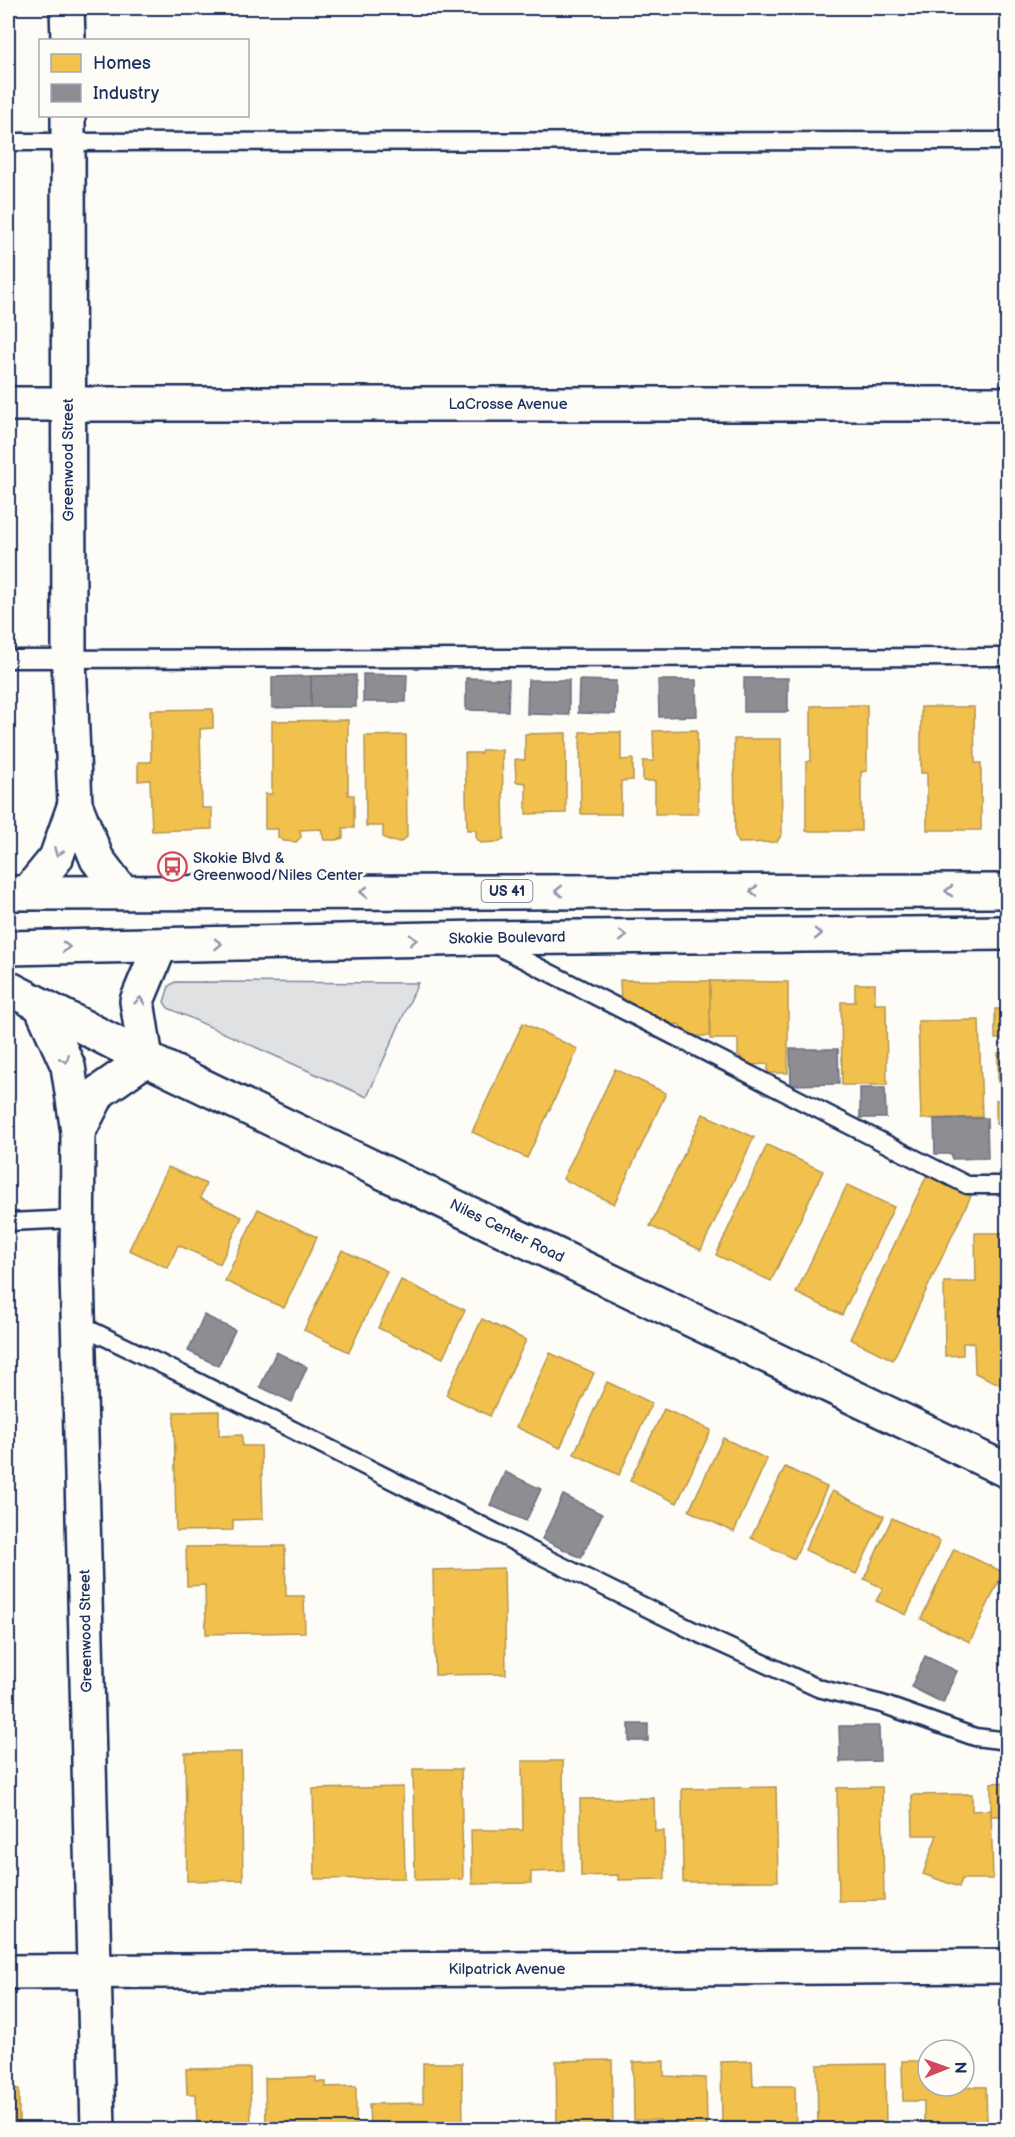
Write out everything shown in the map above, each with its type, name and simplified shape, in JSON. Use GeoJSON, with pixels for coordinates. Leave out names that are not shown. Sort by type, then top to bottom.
{"type":"FeatureCollection","features":[{"type":"Feature","properties":{"kind":"street"},"geometry":{"type":"LineString","coordinates":[[68,8],[68,39]]}},
{"type":"Feature","properties":{"kind":"street","name":"Greenwood Street"},"geometry":{"type":"LineString","coordinates":[[68,128],[69,659],[75,804],[97,859],[122,892]]}},
{"type":"Feature","properties":{"kind":"street","name":"LaCrosse Avenue"},"geometry":{"type":"LineString","coordinates":[[8,404],[1008,404]]}},
{"type":"Feature","properties":{"kind":"street","name":"Greenwood Street"},"geometry":{"type":"LineString","coordinates":[[17,892],[56,858],[75,804]]}},
{"type":"Feature","properties":{"kind":"street","name":"US 41"},"geometry":{"type":"LineString","coordinates":[[17,892],[1008,891]]}},
{"type":"Feature","properties":{"kind":"street","name":"Skokie Boulevard"},"geometry":{"type":"LineString","coordinates":[[8,948],[480,938],[1008,933]]}},
{"type":"Feature","properties":{"kind":"street"},"geometry":{"type":"LineString","coordinates":[[146,1059],[137,1001],[160,946]]}},
{"type":"Feature","properties":{"kind":"street","name":"Niles Center Road"},"geometry":{"type":"LineString","coordinates":[[8,988],[146,1059],[1008,1471]]}},
{"type":"Feature","properties":{"kind":"street","name":"Greenwood Street"},"geometry":{"type":"LineString","coordinates":[[41,1006],[68,1066],[78,1132],[76,1220],[98,2130]]}},
{"type":"Feature","properties":{"kind":"street","name":"Greenwood Street"},"geometry":{"type":"LineString","coordinates":[[78,1132],[99,1092],[146,1059]]}},
{"type":"Feature","properties":{"kind":"street","name":"Kilpatrick Avenue"},"geometry":{"type":"LineString","coordinates":[[8,1972],[1008,1966]]}},
{"type":"Feature","properties":{"kind":"lane"},"geometry":{"type":"LineString","coordinates":[[8,142],[68,128],[1008,141]]}},
{"type":"Feature","properties":{"kind":"lane"},"geometry":{"type":"LineString","coordinates":[[8,659],[1008,657]]}},
{"type":"Feature","properties":{"kind":"lane"},"geometry":{"type":"LineString","coordinates":[[480,938],[967,1185],[1008,1185]]}},
{"type":"Feature","properties":{"kind":"lane"},"geometry":{"type":"LineString","coordinates":[[8,1222],[76,1220]]}},
{"type":"Feature","properties":{"kind":"lane"},"geometry":{"type":"LineString","coordinates":[[80,1325],[704,1636],[818,1688],[882,1704],[975,1737],[1008,1741]]}},
{"type":"Feature","properties":{"kind":"shaded area"},"geometry":{"type":"Polygon","coordinates":[[[175,982],[418,983],[367,1097],[168,1008],[164,1002],[169,986],[175,982]]]}},
{"type":"Feature","properties":{"kind":"building: Homes"},"geometry":{"type":"Polygon","coordinates":[[[867,705],[867,771],[861,772],[861,831],[806,831],[806,762],[811,761],[811,706],[867,705]]]}},
{"type":"Feature","properties":{"kind":"building: Homes"},"geometry":{"type":"Polygon","coordinates":[[[921,707],[974,707],[975,763],[981,763],[981,830],[927,830],[927,773],[921,773],[921,707]]]}},
{"type":"Feature","properties":{"kind":"building: Homes"},"geometry":{"type":"Polygon","coordinates":[[[213,709],[213,728],[200,729],[202,808],[212,808],[212,829],[152,831],[150,780],[138,781],[138,762],[151,762],[150,710],[213,709]]]}},
{"type":"Feature","properties":{"kind":"building: Homes"},"geometry":{"type":"Polygon","coordinates":[[[348,720],[348,795],[354,795],[354,828],[343,828],[343,838],[336,840],[324,840],[321,829],[300,830],[301,837],[296,842],[284,841],[278,837],[278,829],[265,829],[265,794],[272,794],[272,721],[348,720]]]}},
{"type":"Feature","properties":{"kind":"building: Homes"},"geometry":{"type":"Polygon","coordinates":[[[697,730],[698,814],[655,814],[655,781],[643,781],[643,761],[654,761],[653,731],[697,730]]]}},
{"type":"Feature","properties":{"kind":"building: Homes"},"geometry":{"type":"Polygon","coordinates":[[[580,732],[621,732],[621,760],[633,759],[633,780],[621,781],[621,814],[581,814],[580,732]]]}},
{"type":"Feature","properties":{"kind":"building: Homes"},"geometry":{"type":"Polygon","coordinates":[[[566,733],[566,813],[526,814],[526,783],[516,782],[515,759],[525,760],[525,734],[566,733]]]}},
{"type":"Feature","properties":{"kind":"building: Homes"},"geometry":{"type":"Polygon","coordinates":[[[406,735],[407,837],[401,842],[389,841],[383,837],[383,826],[366,826],[365,736],[406,735]]]}},
{"type":"Feature","properties":{"kind":"building: Homes"},"geometry":{"type":"Polygon","coordinates":[[[734,739],[781,739],[782,834],[777,842],[739,843],[735,835],[734,739]]]}},
{"type":"Feature","properties":{"kind":"building: Homes"},"geometry":{"type":"Polygon","coordinates":[[[482,750],[502,750],[504,839],[497,842],[481,843],[476,838],[476,830],[467,830],[465,753],[481,753],[482,750]]]}},
{"type":"Feature","properties":{"kind":"building: Homes"},"geometry":{"type":"Polygon","coordinates":[[[620,980],[710,981],[711,1036],[688,1036],[679,1024],[667,1025],[621,1002],[620,980]]]}},
{"type":"Feature","properties":{"kind":"building: Homes"},"geometry":{"type":"Polygon","coordinates":[[[710,981],[788,982],[788,1073],[768,1073],[768,1064],[749,1065],[738,1055],[738,1039],[710,1039],[710,981]]]}},
{"type":"Feature","properties":{"kind":"building: Homes"},"geometry":{"type":"Polygon","coordinates":[[[855,984],[875,984],[875,1004],[886,1004],[887,1085],[842,1085],[841,1002],[855,1002],[855,984]]]}},
{"type":"Feature","properties":{"kind":"building: Homes"},"geometry":{"type":"Polygon","coordinates":[[[995,1009],[1008,1009],[1008,1039],[995,1039],[995,1009]]]}},
{"type":"Feature","properties":{"kind":"building: Homes"},"geometry":{"type":"Polygon","coordinates":[[[979,1020],[982,1117],[921,1119],[918,1021],[979,1020]]]}},
{"type":"Feature","properties":{"kind":"building: Homes"},"geometry":{"type":"Polygon","coordinates":[[[523,1023],[578,1049],[527,1158],[472,1132],[523,1023]]]}},
{"type":"Feature","properties":{"kind":"building: Homes"},"geometry":{"type":"Polygon","coordinates":[[[998,1053],[1008,1053],[1008,1070],[998,1070],[998,1053]]]}},
{"type":"Feature","properties":{"kind":"building: Homes"},"geometry":{"type":"Polygon","coordinates":[[[615,1069],[666,1093],[614,1204],[563,1179],[615,1069]]]}},
{"type":"Feature","properties":{"kind":"building: Homes"},"geometry":{"type":"Polygon","coordinates":[[[998,1070],[1008,1070],[1008,1082],[998,1082],[998,1070]]]}},
{"type":"Feature","properties":{"kind":"building: Homes"},"geometry":{"type":"Polygon","coordinates":[[[1008,1099],[1008,1124],[996,1124],[996,1100],[1008,1099]]]}},
{"type":"Feature","properties":{"kind":"building: Homes"},"geometry":{"type":"Polygon","coordinates":[[[703,1114],[754,1137],[701,1250],[650,1226],[703,1114]]]}},
{"type":"Feature","properties":{"kind":"building: Homes"},"geometry":{"type":"Polygon","coordinates":[[[767,1145],[823,1171],[771,1281],[716,1255],[767,1145]]]}},
{"type":"Feature","properties":{"kind":"building: Homes"},"geometry":{"type":"Polygon","coordinates":[[[168,1167],[206,1184],[200,1198],[242,1217],[220,1264],[178,1245],[168,1268],[129,1250],[168,1167]]]}},
{"type":"Feature","properties":{"kind":"building: Homes"},"geometry":{"type":"Polygon","coordinates":[[[927,1175],[971,1196],[893,1360],[850,1339],[927,1175]]]}},
{"type":"Feature","properties":{"kind":"building: Homes"},"geometry":{"type":"Polygon","coordinates":[[[847,1185],[894,1207],[842,1315],[796,1293],[847,1185]]]}},
{"type":"Feature","properties":{"kind":"building: Homes"},"geometry":{"type":"Polygon","coordinates":[[[258,1209],[317,1237],[284,1308],[225,1281],[258,1209]]]}},
{"type":"Feature","properties":{"kind":"building: Homes"},"geometry":{"type":"Polygon","coordinates":[[[975,1233],[1008,1233],[1008,1388],[975,1373],[974,1343],[963,1343],[963,1355],[945,1356],[944,1282],[976,1282],[975,1233]]]}},
{"type":"Feature","properties":{"kind":"building: Homes"},"geometry":{"type":"Polygon","coordinates":[[[342,1250],[387,1271],[349,1352],[304,1330],[342,1250]]]}},
{"type":"Feature","properties":{"kind":"building: Homes"},"geometry":{"type":"Polygon","coordinates":[[[401,1280],[465,1310],[443,1358],[378,1328],[401,1280]]]}},
{"type":"Feature","properties":{"kind":"building: Homes"},"geometry":{"type":"Polygon","coordinates":[[[482,1319],[526,1340],[490,1416],[446,1395],[482,1319]]]}},
{"type":"Feature","properties":{"kind":"building: Homes"},"geometry":{"type":"Polygon","coordinates":[[[550,1353],[594,1373],[560,1448],[516,1427],[550,1353]]]}},
{"type":"Feature","properties":{"kind":"building: Homes"},"geometry":{"type":"Polygon","coordinates":[[[607,1382],[652,1403],[619,1475],[574,1454],[607,1382]]]}},
{"type":"Feature","properties":{"kind":"building: Homes"},"geometry":{"type":"Polygon","coordinates":[[[664,1409],[711,1430],[677,1503],[630,1481],[664,1409]]]}},
{"type":"Feature","properties":{"kind":"building: Homes"},"geometry":{"type":"Polygon","coordinates":[[[219,1411],[219,1436],[242,1435],[242,1446],[261,1446],[263,1519],[233,1520],[233,1530],[176,1531],[174,1412],[219,1411]]]}},
{"type":"Feature","properties":{"kind":"building: Homes"},"geometry":{"type":"Polygon","coordinates":[[[723,1438],[767,1459],[734,1532],[689,1511],[723,1438]]]}},
{"type":"Feature","properties":{"kind":"building: Homes"},"geometry":{"type":"Polygon","coordinates":[[[785,1467],[827,1487],[794,1559],[751,1538],[785,1467]]]}},
{"type":"Feature","properties":{"kind":"building: Homes"},"geometry":{"type":"Polygon","coordinates":[[[832,1491],[884,1516],[856,1574],[805,1550],[832,1491]]]}},
{"type":"Feature","properties":{"kind":"building: Homes"},"geometry":{"type":"Polygon","coordinates":[[[892,1518],[940,1541],[906,1615],[876,1601],[883,1588],[864,1579],[892,1518]]]}},
{"type":"Feature","properties":{"kind":"building: Homes"},"geometry":{"type":"Polygon","coordinates":[[[285,1546],[286,1596],[304,1596],[305,1632],[206,1634],[205,1585],[187,1586],[186,1547],[285,1546]]]}},
{"type":"Feature","properties":{"kind":"building: Homes"},"geometry":{"type":"Polygon","coordinates":[[[954,1549],[1003,1572],[970,1642],[921,1619],[954,1549]]]}},
{"type":"Feature","properties":{"kind":"building: Homes"},"geometry":{"type":"Polygon","coordinates":[[[504,1568],[506,1674],[435,1675],[433,1570],[504,1568]]]}},
{"type":"Feature","properties":{"kind":"building: Homes"},"geometry":{"type":"Polygon","coordinates":[[[241,1752],[243,1880],[187,1881],[185,1753],[241,1752]]]}},
{"type":"Feature","properties":{"kind":"building: Homes"},"geometry":{"type":"Polygon","coordinates":[[[522,1761],[563,1761],[564,1871],[531,1872],[531,1883],[472,1884],[471,1830],[523,1830],[522,1761]]]}},
{"type":"Feature","properties":{"kind":"building: Homes"},"geometry":{"type":"Polygon","coordinates":[[[413,1769],[461,1769],[463,1879],[415,1880],[413,1769]]]}},
{"type":"Feature","properties":{"kind":"building: Homes"},"geometry":{"type":"Polygon","coordinates":[[[1008,1782],[1008,1816],[991,1816],[991,1783],[1008,1782]]]}},
{"type":"Feature","properties":{"kind":"building: Homes"},"geometry":{"type":"Polygon","coordinates":[[[403,1787],[405,1878],[315,1879],[313,1789],[403,1787]]]}},
{"type":"Feature","properties":{"kind":"building: Homes"},"geometry":{"type":"Polygon","coordinates":[[[776,1787],[778,1881],[683,1882],[682,1789],[776,1787]]]}},
{"type":"Feature","properties":{"kind":"building: Homes"},"geometry":{"type":"Polygon","coordinates":[[[882,1787],[884,1900],[839,1901],[837,1788],[882,1787]]]}},
{"type":"Feature","properties":{"kind":"building: Homes"},"geometry":{"type":"Polygon","coordinates":[[[972,1794],[972,1811],[991,1810],[993,1879],[962,1879],[959,1887],[923,1874],[937,1835],[913,1835],[912,1795],[972,1794]]]}},
{"type":"Feature","properties":{"kind":"building: Homes"},"geometry":{"type":"Polygon","coordinates":[[[654,1798],[655,1831],[664,1831],[665,1879],[618,1880],[618,1875],[581,1876],[580,1799],[654,1798]]]}},
{"type":"Feature","properties":{"kind":"building: Homes"},"geometry":{"type":"Polygon","coordinates":[[[612,2060],[613,2130],[485,2130],[485,2127],[557,2126],[556,2061],[612,2060]]]}},
{"type":"Feature","properties":{"kind":"building: Homes"},"geometry":{"type":"Polygon","coordinates":[[[664,2061],[664,2076],[706,2078],[707,2128],[711,2130],[654,2130],[660,2129],[660,2120],[634,2120],[633,2062],[664,2061]]]}},
{"type":"Feature","properties":{"kind":"building: Homes"},"geometry":{"type":"Polygon","coordinates":[[[752,2061],[753,2086],[795,2086],[796,2130],[745,2130],[744,2122],[722,2122],[721,2062],[752,2061]]]}},
{"type":"Feature","properties":{"kind":"building: Homes"},"geometry":{"type":"Polygon","coordinates":[[[902,2061],[916,2061],[916,2098],[976,2098],[976,2087],[986,2087],[987,2126],[991,2126],[991,2130],[924,2130],[924,2101],[903,2101],[902,2061]]]}},
{"type":"Feature","properties":{"kind":"building: Homes"},"geometry":{"type":"Polygon","coordinates":[[[1004,2062],[1008,2062],[1008,2130],[1005,2130],[1004,2062]]]}},
{"type":"Feature","properties":{"kind":"building: Homes"},"geometry":{"type":"Polygon","coordinates":[[[423,2063],[462,2063],[463,2130],[370,2130],[369,2104],[423,2103],[423,2063]]]}},
{"type":"Feature","properties":{"kind":"building: Homes"},"geometry":{"type":"Polygon","coordinates":[[[885,2064],[886,2130],[818,2130],[817,2065],[885,2064]]]}},
{"type":"Feature","properties":{"kind":"building: Homes"},"geometry":{"type":"Polygon","coordinates":[[[250,2068],[251,2130],[197,2130],[196,2094],[187,2094],[186,2069],[250,2068]]]}},
{"type":"Feature","properties":{"kind":"building: Homes"},"geometry":{"type":"Polygon","coordinates":[[[316,2077],[316,2082],[326,2082],[326,2087],[356,2086],[356,2130],[266,2130],[265,2078],[316,2077]]]}},
{"type":"Feature","properties":{"kind":"building: Homes"},"geometry":{"type":"Polygon","coordinates":[[[8,2089],[19,2089],[19,2130],[8,2130],[8,2089]]]}},
{"type":"Feature","properties":{"kind":"building: Industry"},"geometry":{"type":"Polygon","coordinates":[[[363,674],[407,675],[406,702],[363,702],[363,674]]]}},
{"type":"Feature","properties":{"kind":"building: Industry"},"geometry":{"type":"Polygon","coordinates":[[[356,675],[356,707],[311,707],[311,676],[356,675]]]}},
{"type":"Feature","properties":{"kind":"building: Industry"},"geometry":{"type":"Polygon","coordinates":[[[311,676],[311,707],[272,708],[272,677],[311,676]]]}},
{"type":"Feature","properties":{"kind":"building: Industry"},"geometry":{"type":"Polygon","coordinates":[[[466,678],[509,679],[508,711],[466,710],[466,678]]]}},
{"type":"Feature","properties":{"kind":"building: Industry"},"geometry":{"type":"Polygon","coordinates":[[[744,678],[788,678],[788,712],[744,712],[744,678]]]}},
{"type":"Feature","properties":{"kind":"building: Industry"},"geometry":{"type":"Polygon","coordinates":[[[528,680],[569,680],[569,715],[527,714],[528,680]]]}},
{"type":"Feature","properties":{"kind":"building: Industry"},"geometry":{"type":"Polygon","coordinates":[[[579,680],[616,681],[615,714],[578,713],[579,680]]]}},
{"type":"Feature","properties":{"kind":"building: Industry"},"geometry":{"type":"Polygon","coordinates":[[[658,680],[696,680],[697,716],[659,717],[658,680]]]}},
{"type":"Feature","properties":{"kind":"building: Industry"},"geometry":{"type":"Polygon","coordinates":[[[790,1049],[838,1049],[839,1084],[791,1085],[790,1049]]]}},
{"type":"Feature","properties":{"kind":"building: Industry"},"geometry":{"type":"Polygon","coordinates":[[[860,1088],[885,1088],[886,1118],[860,1118],[860,1088]]]}},
{"type":"Feature","properties":{"kind":"building: Industry"},"geometry":{"type":"Polygon","coordinates":[[[987,1118],[988,1158],[952,1159],[952,1154],[935,1154],[934,1119],[987,1118]]]}},
{"type":"Feature","properties":{"kind":"building: Industry"},"geometry":{"type":"Polygon","coordinates":[[[204,1315],[235,1330],[218,1366],[188,1351],[204,1315]]]}},
{"type":"Feature","properties":{"kind":"building: Industry"},"geometry":{"type":"Polygon","coordinates":[[[276,1352],[307,1367],[292,1402],[260,1387],[276,1352]]]}},
{"type":"Feature","properties":{"kind":"building: Industry"},"geometry":{"type":"Polygon","coordinates":[[[505,1472],[541,1489],[526,1521],[490,1505],[505,1472]]]}},
{"type":"Feature","properties":{"kind":"building: Industry"},"geometry":{"type":"Polygon","coordinates":[[[563,1495],[602,1514],[581,1558],[542,1539],[563,1495]]]}},
{"type":"Feature","properties":{"kind":"building: Industry"},"geometry":{"type":"Polygon","coordinates":[[[925,1656],[957,1671],[943,1703],[911,1687],[925,1656]]]}},
{"type":"Feature","properties":{"kind":"building: Industry"},"geometry":{"type":"Polygon","coordinates":[[[629,1724],[648,1724],[648,1741],[629,1741],[629,1724]]]}},
{"type":"Feature","properties":{"kind":"building: Industry"},"geometry":{"type":"Polygon","coordinates":[[[839,1726],[879,1726],[880,1761],[840,1762],[839,1726]]]}},
{"type":"Feature","properties":{"kind":"place","name":"Skokie Blvd & Greenwood/Niles Center"},"geometry":{"type":"Point","coordinates":[172,867]}}]}
